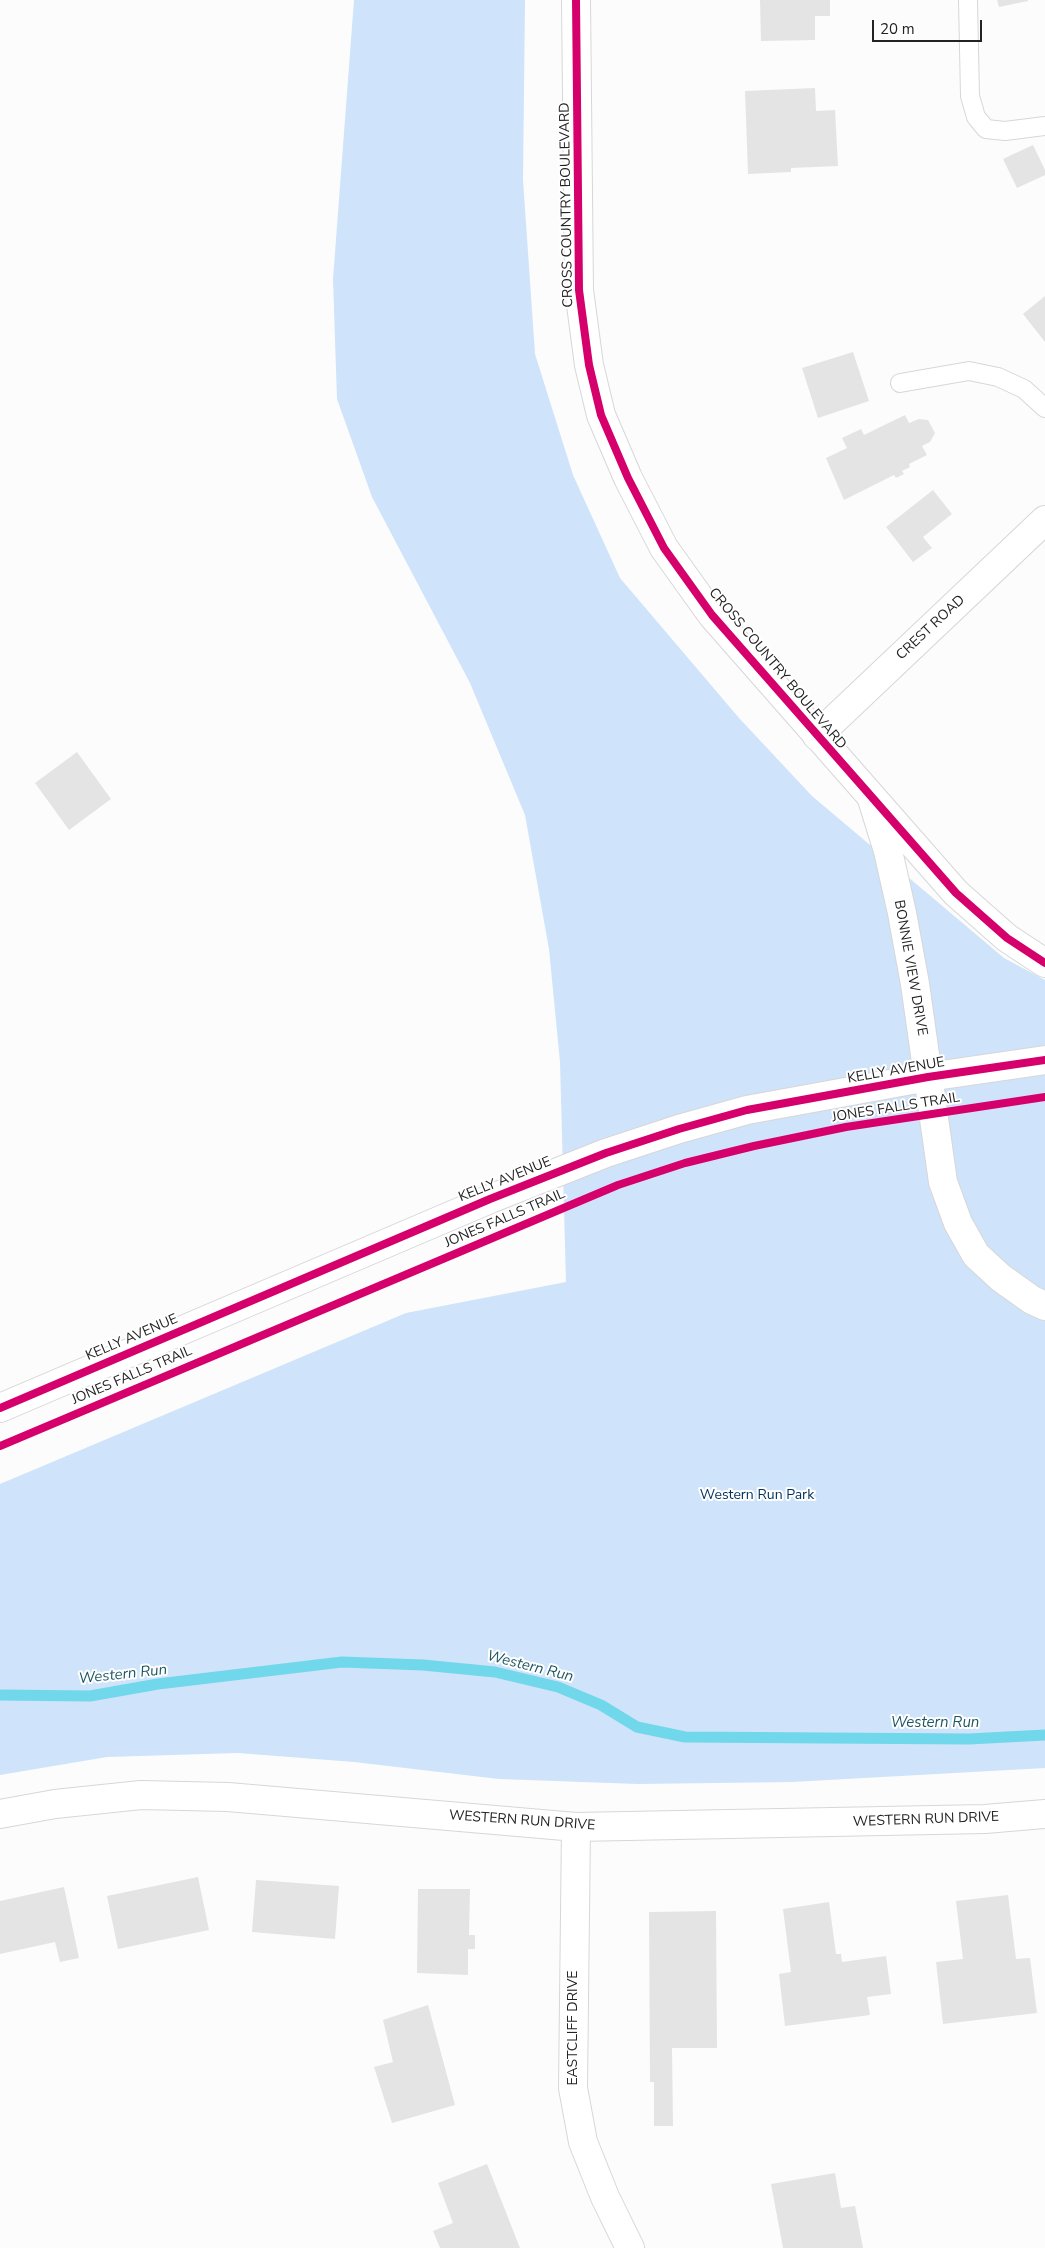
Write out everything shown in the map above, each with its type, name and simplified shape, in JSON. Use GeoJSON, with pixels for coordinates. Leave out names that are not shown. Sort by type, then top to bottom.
{"type":"FeatureCollection","features":[{"type":"Feature","properties":{"kind":"street","name":"CROSS COUNTRY BOULEVARD"},"geometry":{"type":"LineString","coordinates":[[576,0],[579,290],[589,365],[602,414],[628,478],[664,548],[712,615],[956,893],[1007,938],[1045,963]]}},
{"type":"Feature","properties":{"kind":"street","name":"CREST ROAD"},"geometry":{"type":"LineString","coordinates":[[817,736],[1045,520]]}},
{"type":"Feature","properties":{"kind":"street","name":"BONNIE VIEW DRIVE"},"geometry":{"type":"LineString","coordinates":[[872,799],[888,851],[902,914],[915,984],[944,1182],[958,1223],[976,1255],[1001,1278],[1032,1300],[1045,1306]]}},
{"type":"Feature","properties":{"kind":"street","name":"KELLY AVENUE"},"geometry":{"type":"LineString","coordinates":[[0,1408],[490,1199],[606,1153],[678,1128],[747,1110],[928,1077],[1045,1060]]}},
{"type":"Feature","properties":{"kind":"street","name":"WESTERN RUN DRIVE"},"geometry":{"type":"LineString","coordinates":[[0,1814],[55,1804],[141,1795],[228,1797],[576,1828],[985,1819],[1045,1814]]}},
{"type":"Feature","properties":{"kind":"street","name":"EASTCLIFF DRIVE"},"geometry":{"type":"LineString","coordinates":[[576,1828],[573,2088],[583,2142],[605,2197],[630,2248]]}},
{"type":"Feature","properties":{"kind":"lane"},"geometry":{"type":"LineString","coordinates":[[968,0],[970,96],[976,117],[986,129],[1005,131],[1045,126]]}},
{"type":"Feature","properties":{"kind":"lane"},"geometry":{"type":"LineString","coordinates":[[900,383],[969,371],[998,377],[1024,389],[1045,408]]}},
{"type":"Feature","properties":{"kind":"green space","name":"Western Run Park"},"geometry":{"type":"Polygon","coordinates":[[[354,0],[525,0],[523,180],[535,354],[573,475],[620,578],[739,718],[812,796],[1004,958],[1045,980],[1045,1768],[792,1782],[638,1784],[499,1779],[354,1762],[238,1753],[107,1757],[0,1775],[0,1484],[406,1313],[566,1282],[560,1062],[549,949],[525,815],[470,683],[372,497],[337,399],[333,279],[354,0]]]}},
{"type":"Feature","properties":{"kind":"building"},"geometry":{"type":"Polygon","coordinates":[[[760,0],[830,0],[830,16],[815,16],[815,40],[761,41],[760,0]]]}},
{"type":"Feature","properties":{"kind":"building"},"geometry":{"type":"Polygon","coordinates":[[[997,0],[1028,0],[1028,1],[999,7],[997,0]]]}},
{"type":"Feature","properties":{"kind":"building"},"geometry":{"type":"Polygon","coordinates":[[[815,88],[816,111],[835,110],[838,166],[791,168],[791,172],[748,174],[745,91],[815,88]]]}},
{"type":"Feature","properties":{"kind":"building"},"geometry":{"type":"Polygon","coordinates":[[[1033,145],[1045,170],[1045,175],[1017,188],[1003,159],[1033,145]]]}},
{"type":"Feature","properties":{"kind":"building"},"geometry":{"type":"Polygon","coordinates":[[[1045,296],[1045,342],[1023,314],[1045,296]]]}},
{"type":"Feature","properties":{"kind":"building"},"geometry":{"type":"Polygon","coordinates":[[[853,352],[869,401],[818,418],[802,368],[853,352]]]}},
{"type":"Feature","properties":{"kind":"building"},"geometry":{"type":"Polygon","coordinates":[[[905,415],[909,423],[919,419],[928,420],[935,433],[930,442],[922,446],[927,455],[909,464],[910,467],[902,471],[904,474],[896,478],[894,475],[844,500],[826,458],[847,448],[842,438],[861,429],[864,435],[905,415]]]}},
{"type":"Feature","properties":{"kind":"building"},"geometry":{"type":"Polygon","coordinates":[[[933,490],[952,514],[923,537],[932,548],[913,562],[886,527],[933,490]]]}},
{"type":"Feature","properties":{"kind":"building"},"geometry":{"type":"Polygon","coordinates":[[[77,752],[111,799],[69,830],[35,783],[77,752]]]}},
{"type":"Feature","properties":{"kind":"building"},"geometry":{"type":"Polygon","coordinates":[[[198,1877],[209,1930],[118,1949],[107,1896],[198,1877]]]}},
{"type":"Feature","properties":{"kind":"building"},"geometry":{"type":"Polygon","coordinates":[[[256,1880],[339,1886],[335,1939],[252,1932],[256,1880]]]}},
{"type":"Feature","properties":{"kind":"building"},"geometry":{"type":"Polygon","coordinates":[[[64,1887],[79,1958],[60,1962],[55,1942],[0,1954],[0,1901],[64,1887]]]}},
{"type":"Feature","properties":{"kind":"building"},"geometry":{"type":"Polygon","coordinates":[[[418,1889],[470,1889],[469,1935],[475,1935],[475,1949],[468,1949],[468,1975],[417,1973],[418,1889]]]}},
{"type":"Feature","properties":{"kind":"building"},"geometry":{"type":"Polygon","coordinates":[[[1008,1895],[1016,1959],[1030,1958],[1037,2013],[943,2024],[936,1962],[963,1959],[956,1901],[1008,1895]]]}},
{"type":"Feature","properties":{"kind":"building"},"geometry":{"type":"Polygon","coordinates":[[[829,1902],[836,1954],[841,1954],[842,1962],[886,1956],[891,1994],[867,1997],[870,2015],[785,2026],[779,1974],[791,1972],[783,1909],[829,1902]]]}},
{"type":"Feature","properties":{"kind":"building"},"geometry":{"type":"Polygon","coordinates":[[[716,1911],[717,2048],[672,2048],[673,2126],[654,2126],[654,2082],[650,2082],[649,1912],[716,1911]]]}},
{"type":"Feature","properties":{"kind":"building"},"geometry":{"type":"Polygon","coordinates":[[[428,2005],[455,2105],[392,2123],[374,2067],[393,2062],[383,2020],[428,2005]]]}},
{"type":"Feature","properties":{"kind":"building"},"geometry":{"type":"Polygon","coordinates":[[[487,2164],[520,2248],[440,2248],[433,2231],[453,2223],[438,2183],[487,2164]]]}},
{"type":"Feature","properties":{"kind":"building"},"geometry":{"type":"Polygon","coordinates":[[[835,2173],[841,2208],[855,2206],[863,2248],[783,2248],[771,2184],[835,2173]]]}},
{"type":"Feature","properties":{"kind":"waterway","name":"Western Run"},"geometry":{"type":"LineString","coordinates":[[0,1695],[90,1696],[158,1684],[342,1662],[423,1665],[495,1672],[558,1687],[601,1705],[637,1727],[685,1737],[969,1739],[1045,1735]]}},
{"type":"Feature","properties":{"kind":"cycle path"},"geometry":{"type":"LineString","coordinates":[[576,0],[579,290],[589,365],[601,415],[628,478],[664,548],[712,615],[956,893],[1007,938],[1045,963]]}},
{"type":"Feature","properties":{"kind":"cycle path"},"geometry":{"type":"LineString","coordinates":[[0,1408],[490,1199],[606,1153],[679,1129],[747,1110],[928,1077],[1045,1060]]}},
{"type":"Feature","properties":{"kind":"cycle path","name":"JONES FALLS TRAIL"},"geometry":{"type":"LineString","coordinates":[[0,1446],[618,1185],[685,1163],[754,1146],[846,1127],[1045,1097]]}}]}
